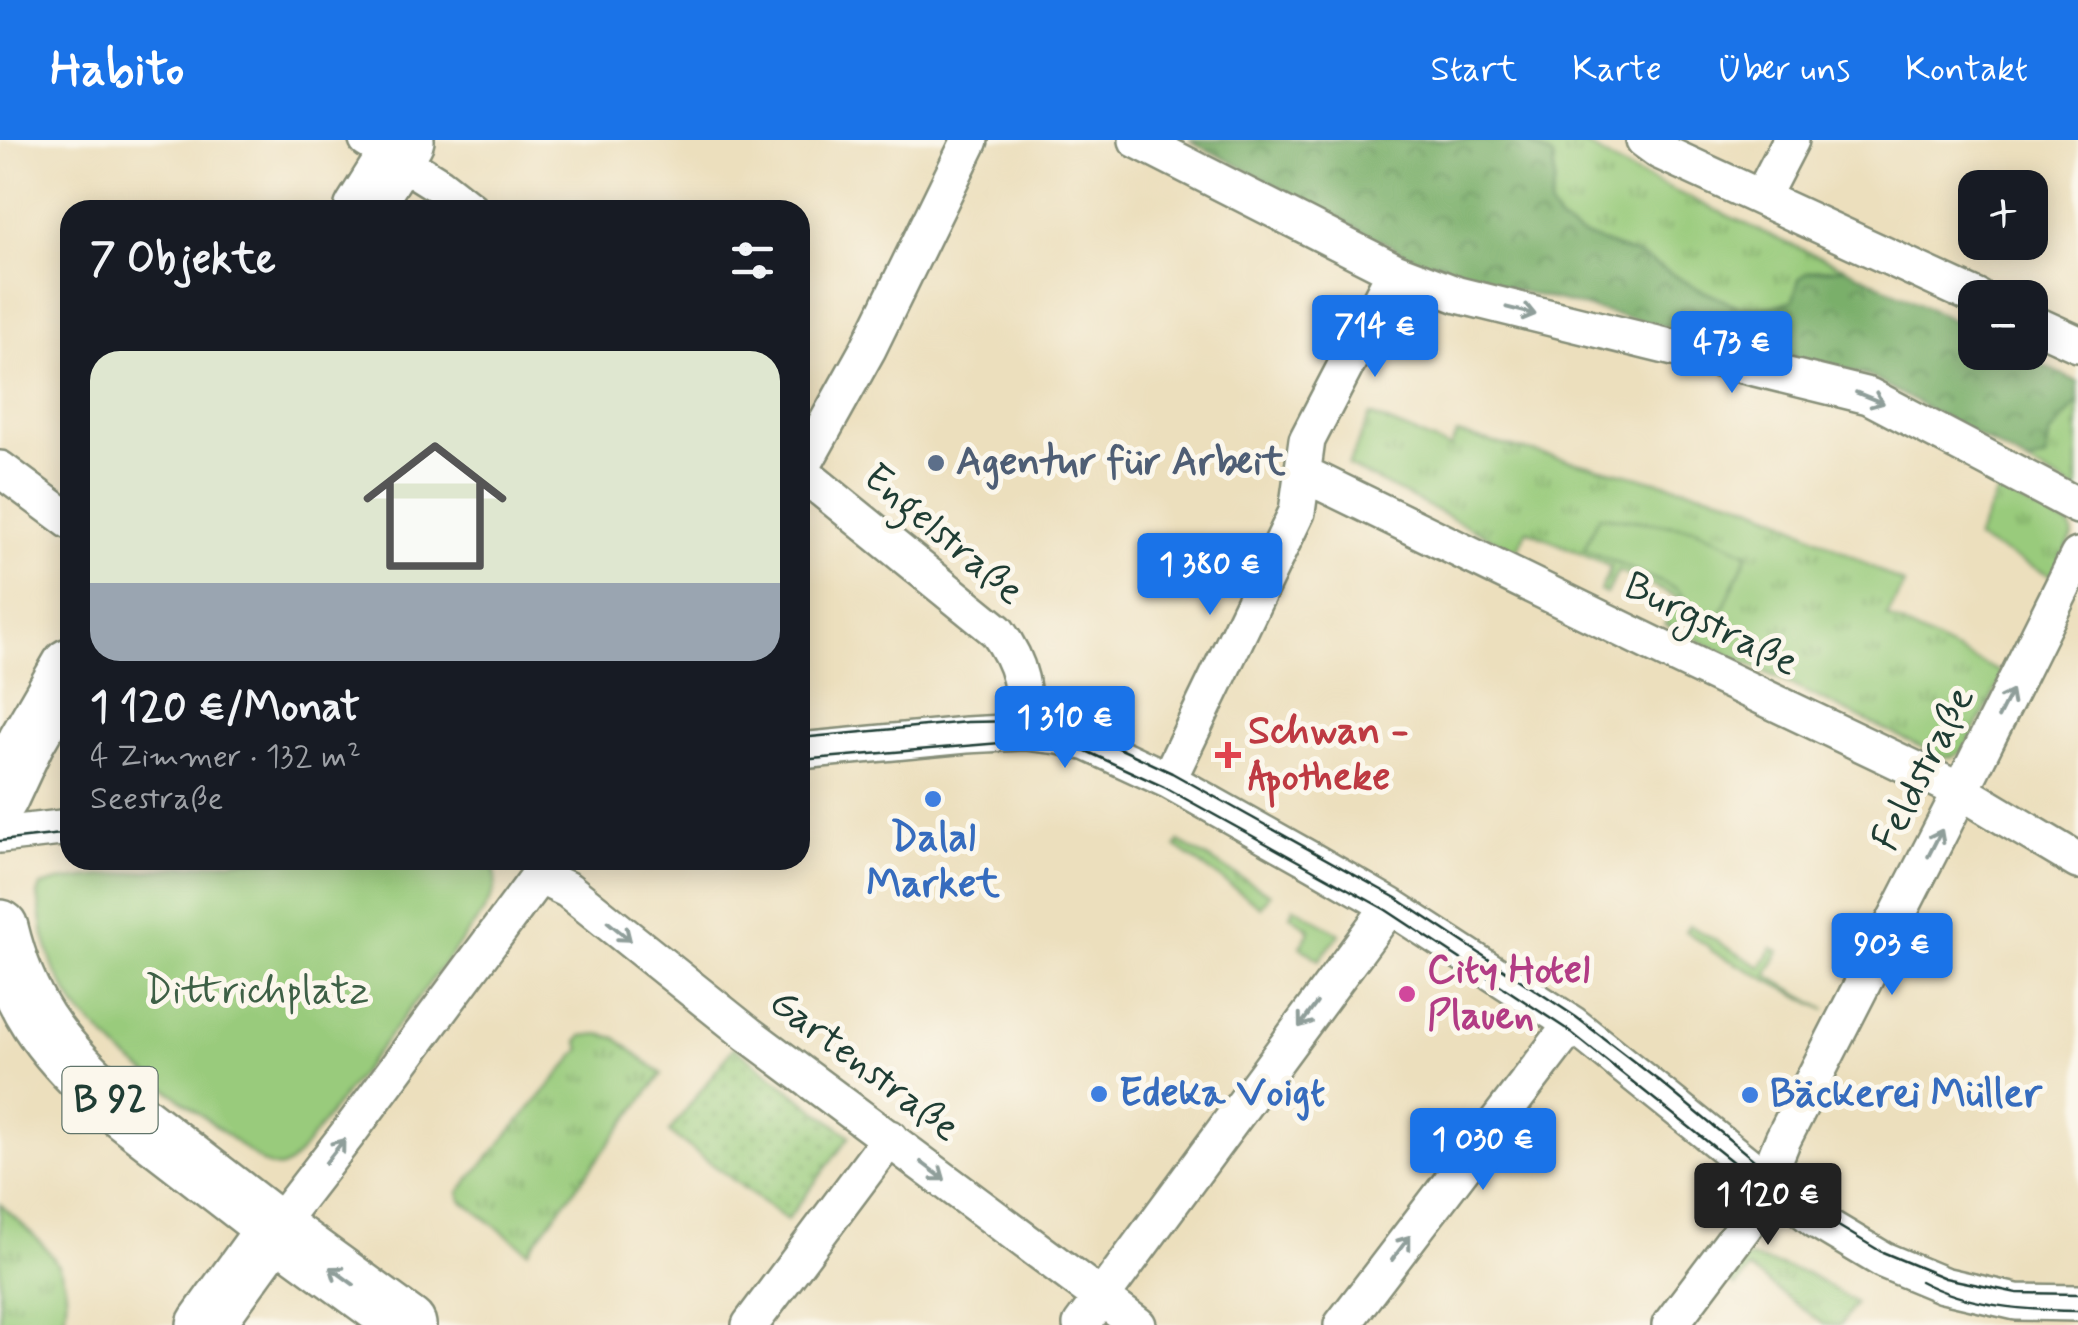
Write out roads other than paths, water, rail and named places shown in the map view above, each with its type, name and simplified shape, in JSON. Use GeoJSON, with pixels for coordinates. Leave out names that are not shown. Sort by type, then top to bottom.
{"type":"FeatureCollection","features":[{"type":"Feature","properties":{"kind":"main road"},"geometry":{"type":"LineString","coordinates":[[366,200],[389,146]]}},
{"type":"Feature","properties":{"kind":"main road"},"geometry":{"type":"LineString","coordinates":[[0,798],[60,683]]}},
{"type":"Feature","properties":{"kind":"main road","name":"B 92"},"geometry":{"type":"LineString","coordinates":[[0,928],[20,992],[70,1063],[106,1096],[275,1228],[408,1325]]}},
{"type":"Feature","properties":{"kind":"main road"},"geometry":{"type":"LineString","coordinates":[[205,1325],[275,1228]]}},
{"type":"Feature","properties":{"kind":"street"},"geometry":{"type":"LineString","coordinates":[[810,453],[868,349],[970,140]]}},
{"type":"Feature","properties":{"kind":"street"},"geometry":{"type":"LineString","coordinates":[[1137,140],[1395,271],[1458,296],[1869,396],[2078,506]]}},
{"type":"Feature","properties":{"kind":"street"},"geometry":{"type":"LineString","coordinates":[[1644,140],[1958,289]]}},
{"type":"Feature","properties":{"kind":"street"},"geometry":{"type":"LineString","coordinates":[[1762,196],[1791,140]]}},
{"type":"Feature","properties":{"kind":"street"},"geometry":{"type":"LineString","coordinates":[[389,146],[458,200]]}},
{"type":"Feature","properties":{"kind":"street"},"geometry":{"type":"LineString","coordinates":[[1168,780],[1297,512],[1307,440],[1395,271]]}},
{"type":"Feature","properties":{"kind":"street"},"geometry":{"type":"LineString","coordinates":[[2048,330],[2078,344]]}},
{"type":"Feature","properties":{"kind":"street"},"geometry":{"type":"LineString","coordinates":[[0,469],[60,513]]}},
{"type":"Feature","properties":{"kind":"street","name":"Burgstraße"},"geometry":{"type":"LineString","coordinates":[[1302,473],[1962,791],[2078,860]]}},
{"type":"Feature","properties":{"kind":"street","name":"Engelstraße"},"geometry":{"type":"LineString","coordinates":[[810,479],[996,631],[1012,652],[1024,690],[1024,732]]}},
{"type":"Feature","properties":{"kind":"street","name":"Feldstraße"},"geometry":{"type":"LineString","coordinates":[[1670,1325],[1746,1224],[1783,1139],[2078,556]]}},
{"type":"Feature","properties":{"kind":"street"},"geometry":{"type":"LineString","coordinates":[[810,750],[1024,732],[1088,743],[1168,780],[1390,906],[1572,1024],[1816,1220],[1883,1260],[1943,1285],[2016,1302],[2078,1303]]}},
{"type":"Feature","properties":{"kind":"street"},"geometry":{"type":"LineString","coordinates":[[0,835],[60,829]]}},
{"type":"Feature","properties":{"kind":"street"},"geometry":{"type":"LineString","coordinates":[[275,1228],[350,1131],[537,870]]}},
{"type":"Feature","properties":{"kind":"street","name":"Gartenstraße"},"geometry":{"type":"LineString","coordinates":[[541,870],[748,1034],[890,1138],[1092,1311],[1138,1325]]}},
{"type":"Feature","properties":{"kind":"street"},"geometry":{"type":"LineString","coordinates":[[1092,1311],[1390,906]]}},
{"type":"Feature","properties":{"kind":"street"},"geometry":{"type":"LineString","coordinates":[[1342,1325],[1572,1024]]}},
{"type":"Feature","properties":{"kind":"street"},"geometry":{"type":"LineString","coordinates":[[750,1325],[890,1138]]}},
{"type":"Feature","properties":{"kind":"tram line"},"geometry":{"type":"LineString","coordinates":[[810,737],[967,722],[1024,721],[1091,735],[1172,773],[1396,898],[1576,1017],[1820,1215],[1880,1251],[1945,1278],[2017,1293],[2078,1294]]}},
{"type":"Feature","properties":{"kind":"tram line"},"geometry":{"type":"LineString","coordinates":[[810,759],[1024,741],[1057,743],[1086,751],[1164,787],[1386,910],[1568,1030],[1794,1211]]}},
{"type":"Feature","properties":{"kind":"tram line"},"geometry":{"type":"LineString","coordinates":[[0,841],[60,834]]}},
{"type":"Feature","properties":{"kind":"tram line"},"geometry":{"type":"LineString","coordinates":[[1920,1281],[1977,1302],[2078,1311]]}},
{"type":"Feature","properties":{"kind":"place","name":"Agentur für Arbeit"},"geometry":{"type":"Point","coordinates":[936,463]}},
{"type":"Feature","properties":{"kind":"place","name":"Schwan - Apotheke"},"geometry":{"type":"Point","coordinates":[1228,755]}},
{"type":"Feature","properties":{"kind":"place","name":"Dalal Market"},"geometry":{"type":"Point","coordinates":[933,799]}},
{"type":"Feature","properties":{"kind":"place","name":"City Hotel Plauen"},"geometry":{"type":"Point","coordinates":[1407,994]}},
{"type":"Feature","properties":{"kind":"place","name":"Edeka Voigt"},"geometry":{"type":"Point","coordinates":[1099,1094]}},
{"type":"Feature","properties":{"kind":"place","name":"Bäckerei Müller"},"geometry":{"type":"Point","coordinates":[1750,1095]}},
{"type":"Feature","properties":{"kind":"park label","name":"Dittrichplatz"},"geometry":{"type":"Point","coordinates":[257,992]}}]}
